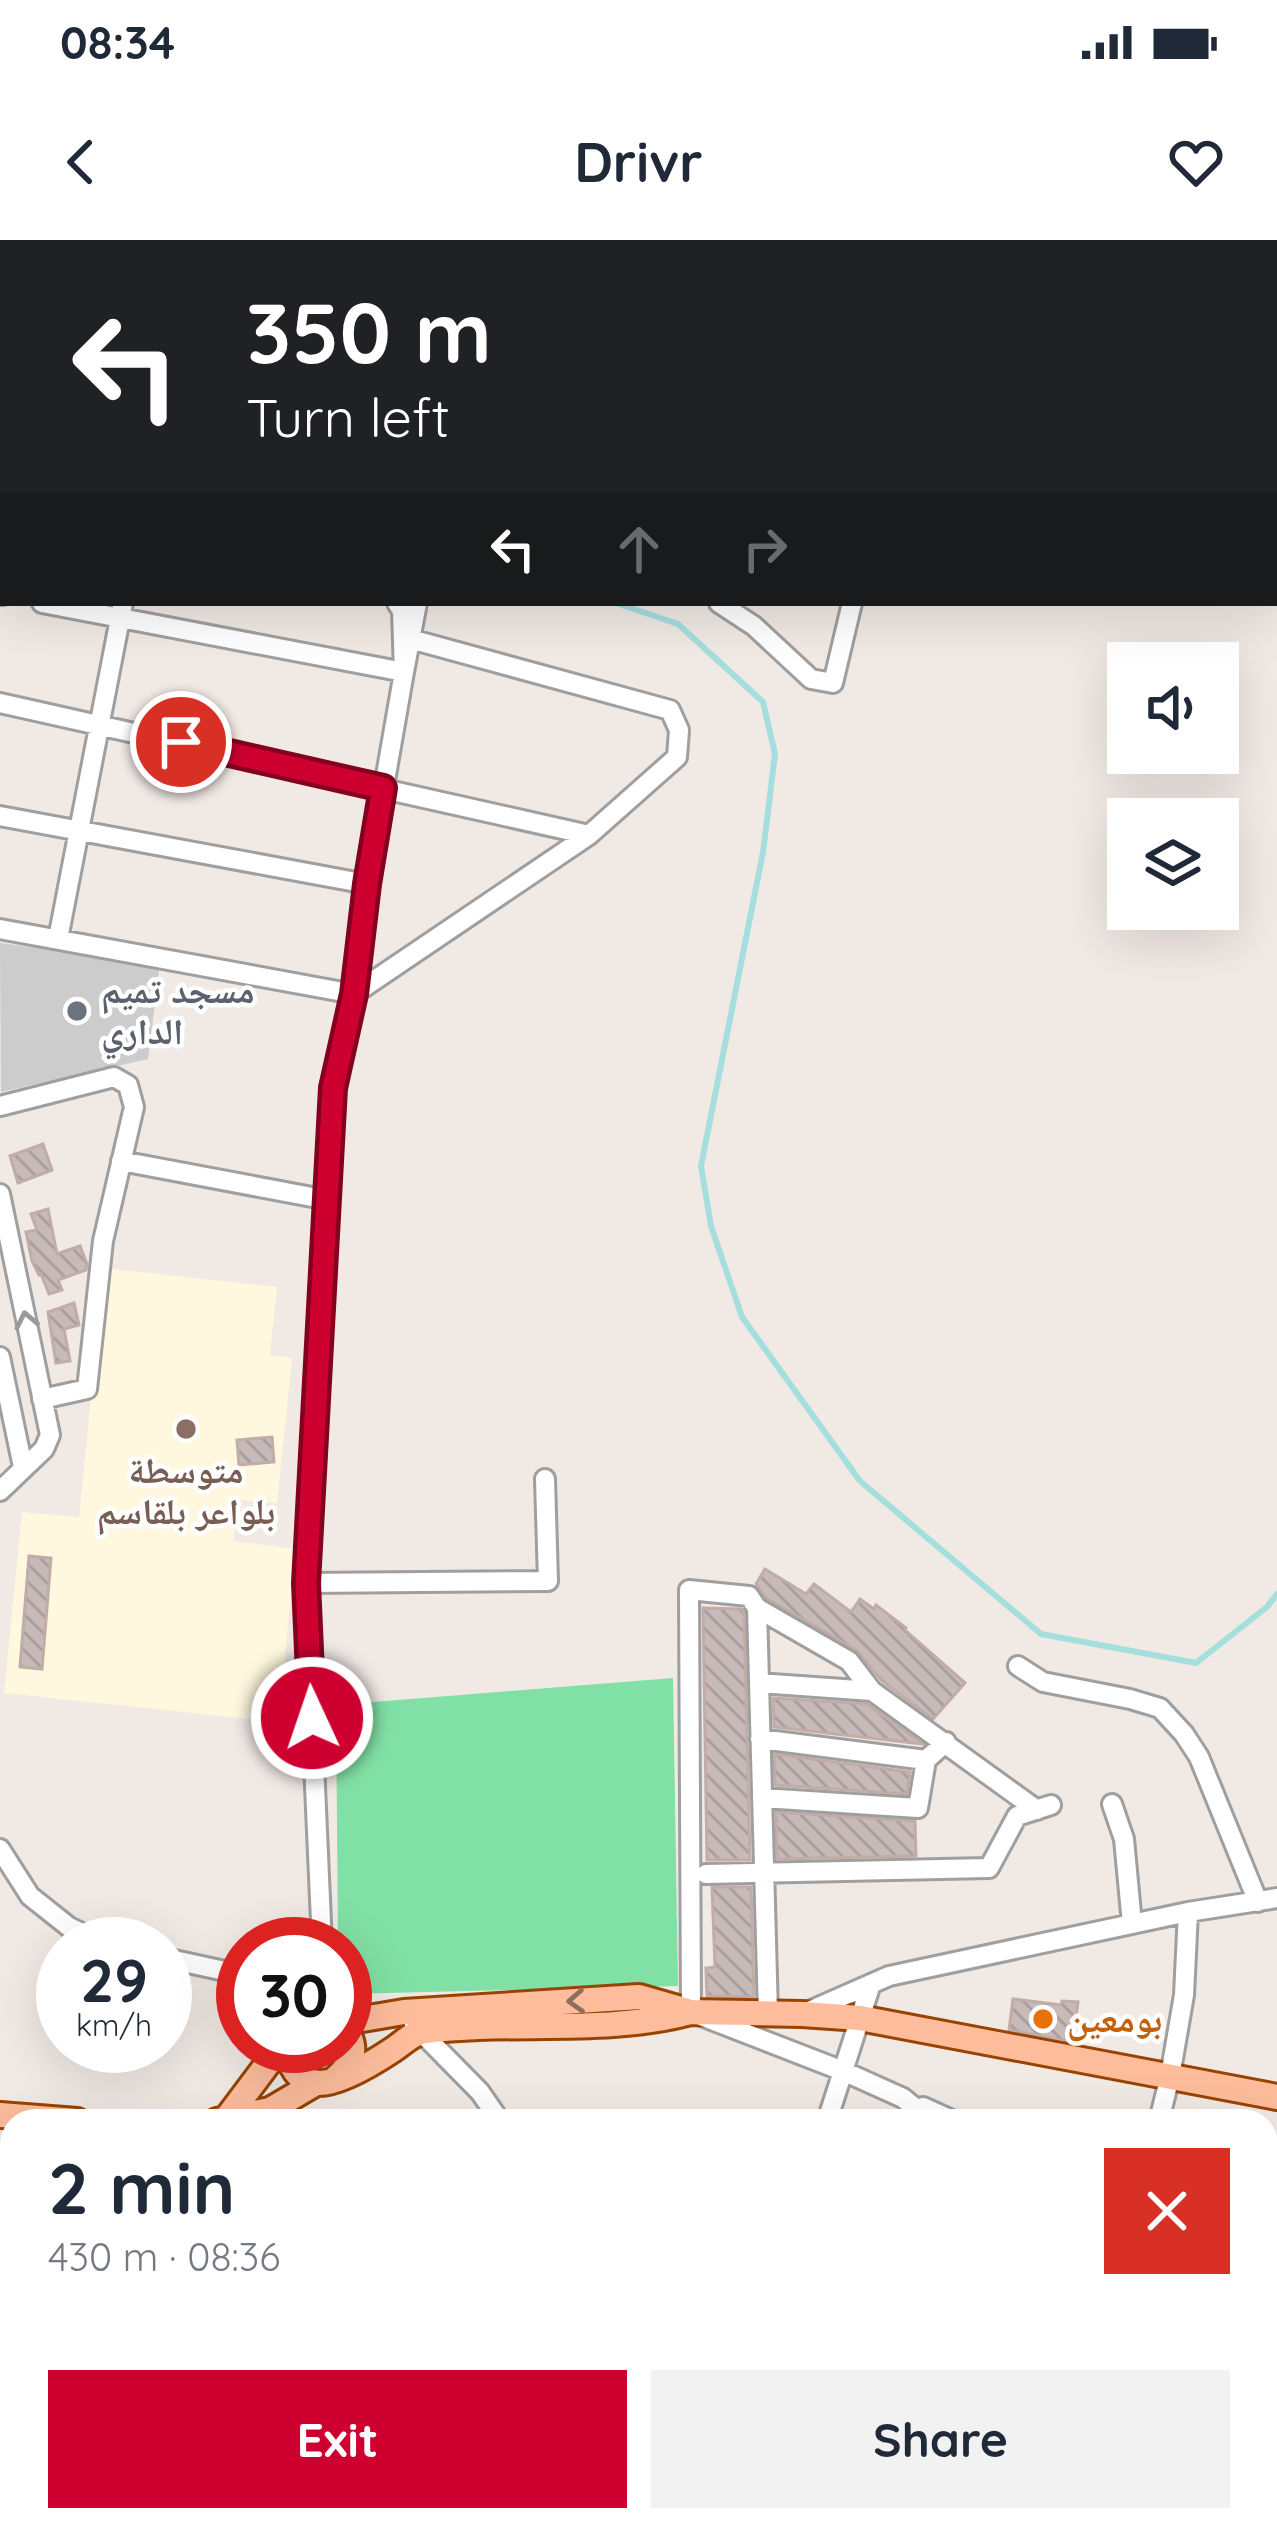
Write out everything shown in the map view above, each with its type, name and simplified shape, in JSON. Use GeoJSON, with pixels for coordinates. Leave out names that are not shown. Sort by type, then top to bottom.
{"type":"FeatureCollection","features":[{"type":"Feature","properties":{"kind":"main road"},"geometry":{"type":"LineString","coordinates":[[372,2024],[641,2022],[691,2012],[860,2018],[1277,2097]]}},
{"type":"Feature","properties":{"kind":"main road"},"geometry":{"type":"LineString","coordinates":[[297,2073],[324,2082],[375,2061],[411,2022]]}},
{"type":"Feature","properties":{"kind":"main road"},"geometry":{"type":"LineString","coordinates":[[231,2109],[261,2073]]}},
{"type":"Feature","properties":{"kind":"main road"},"geometry":{"type":"LineString","coordinates":[[272,2109],[340,2073]]}},
{"type":"Feature","properties":{"kind":"street"},"geometry":{"type":"LineString","coordinates":[[76,606],[122,610],[404,673]]}},
{"type":"Feature","properties":{"kind":"street"},"geometry":{"type":"LineString","coordinates":[[321,1917],[306,1583],[333,1088],[354,994],[367,884],[404,673],[406,639],[400,606]]}},
{"type":"Feature","properties":{"kind":"street"},"geometry":{"type":"LineString","coordinates":[[406,639],[416,606]]}},
{"type":"Feature","properties":{"kind":"street"},"geometry":{"type":"LineString","coordinates":[[724,606],[754,626],[811,679],[833,683],[851,606]]}},
{"type":"Feature","properties":{"kind":"street"},"geometry":{"type":"LineString","coordinates":[[58,939],[122,610]]}},
{"type":"Feature","properties":{"kind":"street"},"geometry":{"type":"LineString","coordinates":[[0,929],[354,994],[589,835],[677,757],[679,730],[670,710],[406,639]]}},
{"type":"Feature","properties":{"kind":"street"},"geometry":{"type":"LineString","coordinates":[[0,703],[589,835]]}},
{"type":"Feature","properties":{"kind":"street"},"geometry":{"type":"LineString","coordinates":[[0,816],[367,884]]}},
{"type":"Feature","properties":{"kind":"street"},"geometry":{"type":"LineString","coordinates":[[0,1106],[114,1077],[128,1085],[134,1107],[103,1241],[87,1389],[43,1400]]}},
{"type":"Feature","properties":{"kind":"street"},"geometry":{"type":"LineString","coordinates":[[121,1161],[328,1200]]}},
{"type":"Feature","properties":{"kind":"street"},"geometry":{"type":"LineString","coordinates":[[0,1194],[50,1435],[44,1449],[0,1491]]}},
{"type":"Feature","properties":{"kind":"street"},"geometry":{"type":"LineString","coordinates":[[0,1357],[23,1467]]}},
{"type":"Feature","properties":{"kind":"street"},"geometry":{"type":"LineString","coordinates":[[306,1583],[548,1581],[545,1478]]}},
{"type":"Feature","properties":{"kind":"street"},"geometry":{"type":"LineString","coordinates":[[706,1874],[988,1868],[1017,1816],[1044,1808],[872,1691],[848,1661],[757,1608],[749,1596],[689,1590],[691,2012],[843,2071],[910,2109]]}},
{"type":"Feature","properties":{"kind":"street"},"geometry":{"type":"LineString","coordinates":[[757,1608],[768,2014]]}},
{"type":"Feature","properties":{"kind":"street"},"geometry":{"type":"LineString","coordinates":[[802,2014],[889,1976],[1188,1912],[1267,1900],[1199,1757],[1160,1708],[1042,1682],[1018,1666]]}},
{"type":"Feature","properties":{"kind":"street"},"geometry":{"type":"LineString","coordinates":[[759,1683],[872,1691]]}},
{"type":"Feature","properties":{"kind":"street"},"geometry":{"type":"LineString","coordinates":[[760,1739],[926,1760]]}},
{"type":"Feature","properties":{"kind":"street"},"geometry":{"type":"LineString","coordinates":[[762,1798],[918,1808],[926,1760],[946,1742]]}},
{"type":"Feature","properties":{"kind":"street"},"geometry":{"type":"LineString","coordinates":[[1112,1804],[1124,1839],[1132,1924]]}},
{"type":"Feature","properties":{"kind":"street"},"geometry":{"type":"LineString","coordinates":[[0,1849],[30,1896],[56,1917]]}},
{"type":"Feature","properties":{"kind":"street"},"geometry":{"type":"LineString","coordinates":[[1162,2109],[1184,1995],[1188,1912]]}},
{"type":"Feature","properties":{"kind":"street"},"geometry":{"type":"LineString","coordinates":[[831,2109],[871,1984]]}},
{"type":"Feature","properties":{"kind":"street"},"geometry":{"type":"LineString","coordinates":[[411,2022],[492,2109]]}},
{"type":"Feature","properties":{"kind":"shaded area","name":"مسجد تميم الداري"},"geometry":{"type":"Polygon","coordinates":[[[0,943],[160,963],[148,1059],[1,1092],[0,943]]]}},
{"type":"Feature","properties":{"kind":"shaded area","name":"متوسطة بلواعر بلقاسم"},"geometry":{"type":"Polygon","coordinates":[[[104,1268],[277,1287],[270,1355],[292,1358],[277,1503],[238,1500],[234,1541],[296,1549],[278,1722],[4,1693],[22,1512],[79,1517],[104,1268]]]}},
{"type":"Feature","properties":{"kind":"green space"},"geometry":{"type":"Polygon","coordinates":[[[673,1678],[678,1986],[372,1993],[372,1917],[338,1917],[336,1705],[673,1678]]]}},
{"type":"Feature","properties":{"kind":"building"},"geometry":{"type":"Polygon","coordinates":[[[43,1144],[52,1170],[18,1183],[10,1156],[43,1144]]]}},
{"type":"Feature","properties":{"kind":"building"},"geometry":{"type":"Polygon","coordinates":[[[48,1209],[57,1254],[80,1246],[87,1264],[86,1270],[58,1280],[62,1290],[49,1294],[32,1261],[26,1232],[37,1230],[31,1214],[48,1209]]]}},
{"type":"Feature","properties":{"kind":"building"},"geometry":{"type":"Polygon","coordinates":[[[74,1303],[79,1325],[64,1329],[70,1361],[56,1363],[48,1312],[74,1303]]]}},
{"type":"Feature","properties":{"kind":"building"},"geometry":{"type":"Polygon","coordinates":[[[272,1437],[274,1462],[239,1465],[237,1440],[272,1437]]]}},
{"type":"Feature","properties":{"kind":"building"},"geometry":{"type":"Polygon","coordinates":[[[29,1556],[51,1558],[42,1669],[20,1667],[29,1556]]]}},
{"type":"Feature","properties":{"kind":"building"},"geometry":{"type":"Polygon","coordinates":[[[765,1569],[806,1594],[814,1584],[851,1612],[860,1599],[874,1609],[876,1605],[965,1683],[933,1719],[882,1681],[856,1650],[766,1598],[756,1584],[765,1569]]]}},
{"type":"Feature","properties":{"kind":"building"},"geometry":{"type":"Polygon","coordinates":[[[703,1608],[744,1612],[750,1860],[707,1860],[703,1608]]]}},
{"type":"Feature","properties":{"kind":"building"},"geometry":{"type":"Polygon","coordinates":[[[773,1698],[867,1704],[923,1744],[774,1727],[773,1698]]]}},
{"type":"Feature","properties":{"kind":"building"},"geometry":{"type":"Polygon","coordinates":[[[774,1754],[910,1772],[907,1794],[775,1785],[774,1754]]]}},
{"type":"Feature","properties":{"kind":"building"},"geometry":{"type":"Polygon","coordinates":[[[776,1812],[915,1821],[916,1856],[777,1859],[776,1812]]]}},
{"type":"Feature","properties":{"kind":"building"},"geometry":{"type":"Polygon","coordinates":[[[712,1887],[751,1887],[754,1997],[707,1996],[706,1968],[715,1967],[712,1887]]]}},
{"type":"Feature","properties":{"kind":"building","name":"بومعين"},"geometry":{"type":"Polygon","coordinates":[[[1013,1999],[1061,2005],[1062,2001],[1078,2002],[1073,2042],[1009,2030],[1013,1999]]]}},
{"type":"Feature","properties":{"kind":"waterway"},"geometry":{"type":"LineString","coordinates":[[625,606],[678,624],[763,702],[775,754],[763,852],[701,1166],[711,1226],[742,1317],[860,1481],[1041,1634],[1196,1663],[1277,1594]]}},
{"type":"Feature","properties":{"kind":"place","name":"مسجد تميم الداري"},"geometry":{"type":"Point","coordinates":[77,1011]}},
{"type":"Feature","properties":{"kind":"place","name":"متوسطة بلواعر بلقاسم"},"geometry":{"type":"Point","coordinates":[186,1429]}},
{"type":"Feature","properties":{"kind":"place","name":"بومعين"},"geometry":{"type":"Point","coordinates":[1043,2019]}},
{"type":"Feature","properties":{"kind":"route"},"geometry":{"type":"LineString","coordinates":[[181,742],[383,788],[354,994],[333,1088],[306,1583],[312,1718]]}}]}
